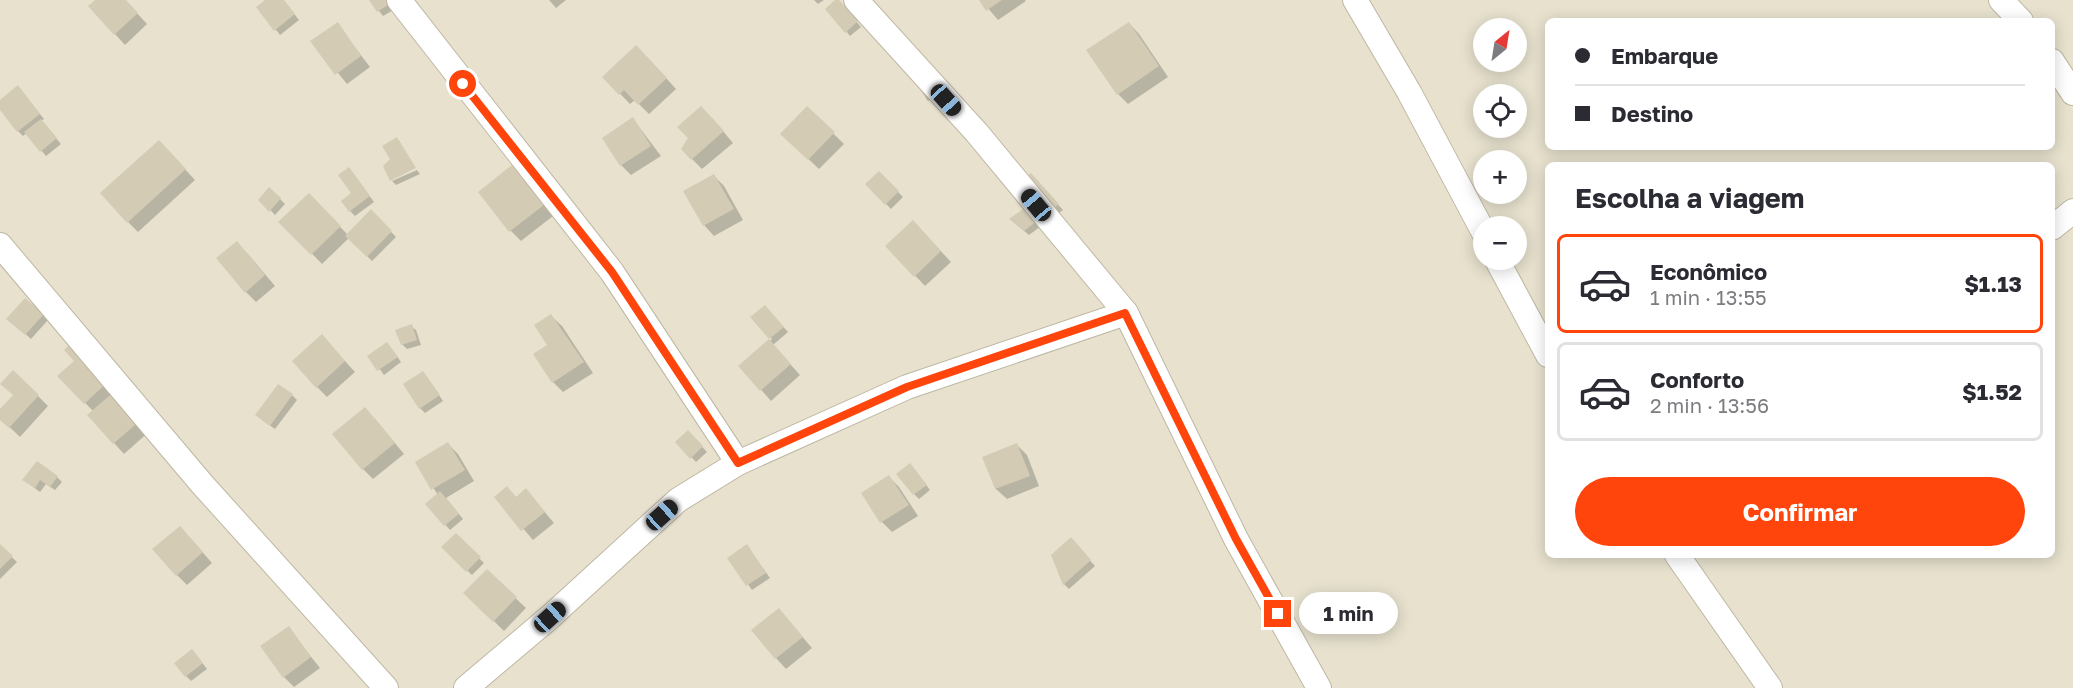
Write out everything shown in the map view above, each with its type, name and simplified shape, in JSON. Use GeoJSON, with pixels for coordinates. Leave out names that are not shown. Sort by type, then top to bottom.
{"type":"FeatureCollection","features":[{"type":"Feature","properties":{"kind":"street"},"geometry":{"type":"LineString","coordinates":[[399,0],[612,272],[738,463]]}},
{"type":"Feature","properties":{"kind":"street"},"geometry":{"type":"LineString","coordinates":[[856,0],[976,133],[1125,313],[1236,539],[1319,688]]}},
{"type":"Feature","properties":{"kind":"street"},"geometry":{"type":"LineString","coordinates":[[1355,0],[1409,92],[1475,216]]}},
{"type":"Feature","properties":{"kind":"street"},"geometry":{"type":"LineString","coordinates":[[2001,0],[2018,18]]}},
{"type":"Feature","properties":{"kind":"street"},"geometry":{"type":"LineString","coordinates":[[2055,66],[2073,93]]}},
{"type":"Feature","properties":{"kind":"street"},"geometry":{"type":"LineString","coordinates":[[2055,226],[2073,211]]}},
{"type":"Feature","properties":{"kind":"street"},"geometry":{"type":"LineString","coordinates":[[0,245],[201,484],[386,688]]}},
{"type":"Feature","properties":{"kind":"street"},"geometry":{"type":"LineString","coordinates":[[1502,270],[1545,350]]}},
{"type":"Feature","properties":{"kind":"street"},"geometry":{"type":"LineString","coordinates":[[466,688],[550,617],[678,500],[738,463],[907,387],[1125,313]]}},
{"type":"Feature","properties":{"kind":"street"},"geometry":{"type":"LineString","coordinates":[[1679,558],[1770,688]]}},
{"type":"Feature","properties":{"kind":"shaded area"},"geometry":{"type":"Polygon","coordinates":[[[0,0],[2073,0],[2073,688],[0,688],[0,0]]]}},
{"type":"Feature","properties":{"kind":"building"},"geometry":{"type":"Polygon","coordinates":[[[95,0],[126,0],[138,13],[114,35],[88,6],[95,0]]]}},
{"type":"Feature","properties":{"kind":"building"},"geometry":{"type":"Polygon","coordinates":[[[265,0],[284,0],[295,14],[274,31],[256,7],[265,0]]]}},
{"type":"Feature","properties":{"kind":"building"},"geometry":{"type":"Polygon","coordinates":[[[369,0],[391,0],[393,2],[377,12],[369,0]]]}},
{"type":"Feature","properties":{"kind":"building"},"geometry":{"type":"Polygon","coordinates":[[[835,0],[839,0],[858,21],[845,33],[825,9],[835,0]]]}},
{"type":"Feature","properties":{"kind":"building"},"geometry":{"type":"Polygon","coordinates":[[[979,0],[1002,0],[986,11],[979,0]]]}},
{"type":"Feature","properties":{"kind":"building"},"geometry":{"type":"Polygon","coordinates":[[[338,22],[361,56],[335,75],[310,41],[338,22]]]}},
{"type":"Feature","properties":{"kind":"building"},"geometry":{"type":"Polygon","coordinates":[[[1129,22],[1159,66],[1117,95],[1086,50],[1129,22]]]}},
{"type":"Feature","properties":{"kind":"building"},"geometry":{"type":"Polygon","coordinates":[[[636,45],[667,78],[638,105],[624,90],[619,95],[602,77],[636,45]]]}},
{"type":"Feature","properties":{"kind":"building"},"geometry":{"type":"Polygon","coordinates":[[[18,85],[40,114],[17,132],[0,110],[0,100],[18,85]]]}},
{"type":"Feature","properties":{"kind":"building"},"geometry":{"type":"Polygon","coordinates":[[[701,106],[724,131],[691,160],[681,149],[688,138],[677,127],[701,106]]]}},
{"type":"Feature","properties":{"kind":"building"},"geometry":{"type":"Polygon","coordinates":[[[807,106],[835,132],[808,160],[780,134],[807,106]]]}},
{"type":"Feature","properties":{"kind":"building"},"geometry":{"type":"Polygon","coordinates":[[[633,117],[651,146],[620,166],[602,138],[633,117]]]}},
{"type":"Feature","properties":{"kind":"building"},"geometry":{"type":"Polygon","coordinates":[[[41,119],[57,138],[40,152],[24,132],[41,119]]]}},
{"type":"Feature","properties":{"kind":"building"},"geometry":{"type":"Polygon","coordinates":[[[397,137],[416,168],[390,181],[383,166],[390,159],[382,146],[397,137]]]}},
{"type":"Feature","properties":{"kind":"building"},"geometry":{"type":"Polygon","coordinates":[[[159,140],[186,169],[127,223],[100,193],[159,140]]]}},
{"type":"Feature","properties":{"kind":"building"},"geometry":{"type":"Polygon","coordinates":[[[512,165],[544,205],[509,232],[478,192],[512,165]]]}},
{"type":"Feature","properties":{"kind":"building"},"geometry":{"type":"Polygon","coordinates":[[[349,167],[370,196],[349,212],[341,201],[351,193],[338,175],[349,167]]]}},
{"type":"Feature","properties":{"kind":"building"},"geometry":{"type":"Polygon","coordinates":[[[879,171],[899,191],[885,205],[865,184],[879,171]]]}},
{"type":"Feature","properties":{"kind":"building"},"geometry":{"type":"Polygon","coordinates":[[[1031,173],[1059,204],[1024,231],[1009,219],[1023,209],[1009,192],[1031,173]]]}},
{"type":"Feature","properties":{"kind":"building"},"geometry":{"type":"Polygon","coordinates":[[[714,174],[734,209],[703,226],[683,191],[714,174]]]}},
{"type":"Feature","properties":{"kind":"building"},"geometry":{"type":"Polygon","coordinates":[[[269,187],[281,198],[269,212],[258,200],[269,187]]]}},
{"type":"Feature","properties":{"kind":"building"},"geometry":{"type":"Polygon","coordinates":[[[309,193],[341,226],[311,255],[278,222],[309,193]]]}},
{"type":"Feature","properties":{"kind":"building"},"geometry":{"type":"Polygon","coordinates":[[[371,209],[392,231],[367,257],[345,236],[371,209]]]}},
{"type":"Feature","properties":{"kind":"building"},"geometry":{"type":"Polygon","coordinates":[[[913,220],[941,251],[914,277],[885,246],[913,220]]]}},
{"type":"Feature","properties":{"kind":"building"},"geometry":{"type":"Polygon","coordinates":[[[237,241],[265,275],[245,293],[216,258],[237,241]]]}},
{"type":"Feature","properties":{"kind":"building"},"geometry":{"type":"Polygon","coordinates":[[[25,298],[44,314],[25,335],[6,319],[25,298]]]}},
{"type":"Feature","properties":{"kind":"building"},"geometry":{"type":"Polygon","coordinates":[[[765,305],[784,327],[769,339],[750,317],[765,305]]]}},
{"type":"Feature","properties":{"kind":"building"},"geometry":{"type":"Polygon","coordinates":[[[551,314],[584,362],[552,383],[533,354],[547,345],[534,325],[551,314]]]}},
{"type":"Feature","properties":{"kind":"building"},"geometry":{"type":"Polygon","coordinates":[[[412,324],[417,340],[401,345],[395,330],[412,324]]]}},
{"type":"Feature","properties":{"kind":"building"},"geometry":{"type":"Polygon","coordinates":[[[322,334],[345,361],[316,388],[292,361],[322,334]]]}},
{"type":"Feature","properties":{"kind":"building"},"geometry":{"type":"Polygon","coordinates":[[[769,339],[791,364],[760,391],[738,366],[769,339]]]}},
{"type":"Feature","properties":{"kind":"building"},"geometry":{"type":"Polygon","coordinates":[[[74,340],[111,379],[84,404],[57,376],[74,361],[64,350],[74,340]]]}},
{"type":"Feature","properties":{"kind":"building"},"geometry":{"type":"Polygon","coordinates":[[[387,342],[398,357],[377,371],[367,356],[387,342]]]}},
{"type":"Feature","properties":{"kind":"building"},"geometry":{"type":"Polygon","coordinates":[[[13,370],[39,395],[9,428],[0,420],[0,409],[13,395],[0,384],[13,370]]]}},
{"type":"Feature","properties":{"kind":"building"},"geometry":{"type":"Polygon","coordinates":[[[423,371],[440,395],[419,409],[403,384],[423,371]]]}},
{"type":"Feature","properties":{"kind":"building"},"geometry":{"type":"Polygon","coordinates":[[[278,384],[293,394],[270,426],[255,415],[278,384]]]}},
{"type":"Feature","properties":{"kind":"building"},"geometry":{"type":"Polygon","coordinates":[[[116,390],[142,419],[113,444],[87,415],[116,390]]]}},
{"type":"Feature","properties":{"kind":"building"},"geometry":{"type":"Polygon","coordinates":[[[365,407],[395,443],[362,470],[332,434],[365,407]]]}},
{"type":"Feature","properties":{"kind":"building"},"geometry":{"type":"Polygon","coordinates":[[[688,430],[703,446],[690,459],[675,442],[688,430]]]}},
{"type":"Feature","properties":{"kind":"building"},"geometry":{"type":"Polygon","coordinates":[[[448,442],[465,470],[431,490],[415,462],[448,442]]]}},
{"type":"Feature","properties":{"kind":"building"},"geometry":{"type":"Polygon","coordinates":[[[1017,443],[1030,476],[995,489],[982,457],[1017,443]]]}},
{"type":"Feature","properties":{"kind":"building"},"geometry":{"type":"Polygon","coordinates":[[[37,461],[58,476],[50,487],[40,480],[35,488],[22,480],[37,461]]]}},
{"type":"Feature","properties":{"kind":"building"},"geometry":{"type":"Polygon","coordinates":[[[910,463],[927,485],[913,495],[896,474],[910,463]]]}},
{"type":"Feature","properties":{"kind":"building"},"geometry":{"type":"Polygon","coordinates":[[[889,475],[909,505],[880,523],[861,493],[889,475]]]}},
{"type":"Feature","properties":{"kind":"building"},"geometry":{"type":"Polygon","coordinates":[[[507,486],[516,497],[526,488],[545,512],[521,531],[494,497],[507,486]]]}},
{"type":"Feature","properties":{"kind":"building"},"geometry":{"type":"Polygon","coordinates":[[[440,491],[459,514],[444,526],[425,504],[440,491]]]}},
{"type":"Feature","properties":{"kind":"building"},"geometry":{"type":"Polygon","coordinates":[[[180,526],[203,552],[176,576],[152,549],[180,526]]]}},
{"type":"Feature","properties":{"kind":"building"},"geometry":{"type":"Polygon","coordinates":[[[456,533],[481,557],[466,572],[441,547],[456,533]]]}},
{"type":"Feature","properties":{"kind":"building"},"geometry":{"type":"Polygon","coordinates":[[[1071,537],[1091,560],[1063,585],[1051,555],[1071,537]]]}},
{"type":"Feature","properties":{"kind":"building"},"geometry":{"type":"Polygon","coordinates":[[[0,544],[13,556],[0,569],[0,544]]]}},
{"type":"Feature","properties":{"kind":"building"},"geometry":{"type":"Polygon","coordinates":[[[747,544],[766,573],[746,586],[727,558],[747,544]]]}},
{"type":"Feature","properties":{"kind":"building"},"geometry":{"type":"Polygon","coordinates":[[[487,569],[517,597],[493,622],[463,593],[487,569]]]}},
{"type":"Feature","properties":{"kind":"building"},"geometry":{"type":"Polygon","coordinates":[[[779,608],[803,637],[775,659],[751,630],[779,608]]]}},
{"type":"Feature","properties":{"kind":"building"},"geometry":{"type":"Polygon","coordinates":[[[289,626],[311,657],[283,678],[260,646],[289,626]]]}},
{"type":"Feature","properties":{"kind":"building"},"geometry":{"type":"Polygon","coordinates":[[[192,649],[203,663],[185,677],[174,663],[192,649]]]}},
{"type":"Feature","properties":{"kind":"route"},"geometry":{"type":"LineString","coordinates":[[463,84],[612,272],[738,463],[907,387],[1125,313],[1236,539],[1278,614]]}}]}
